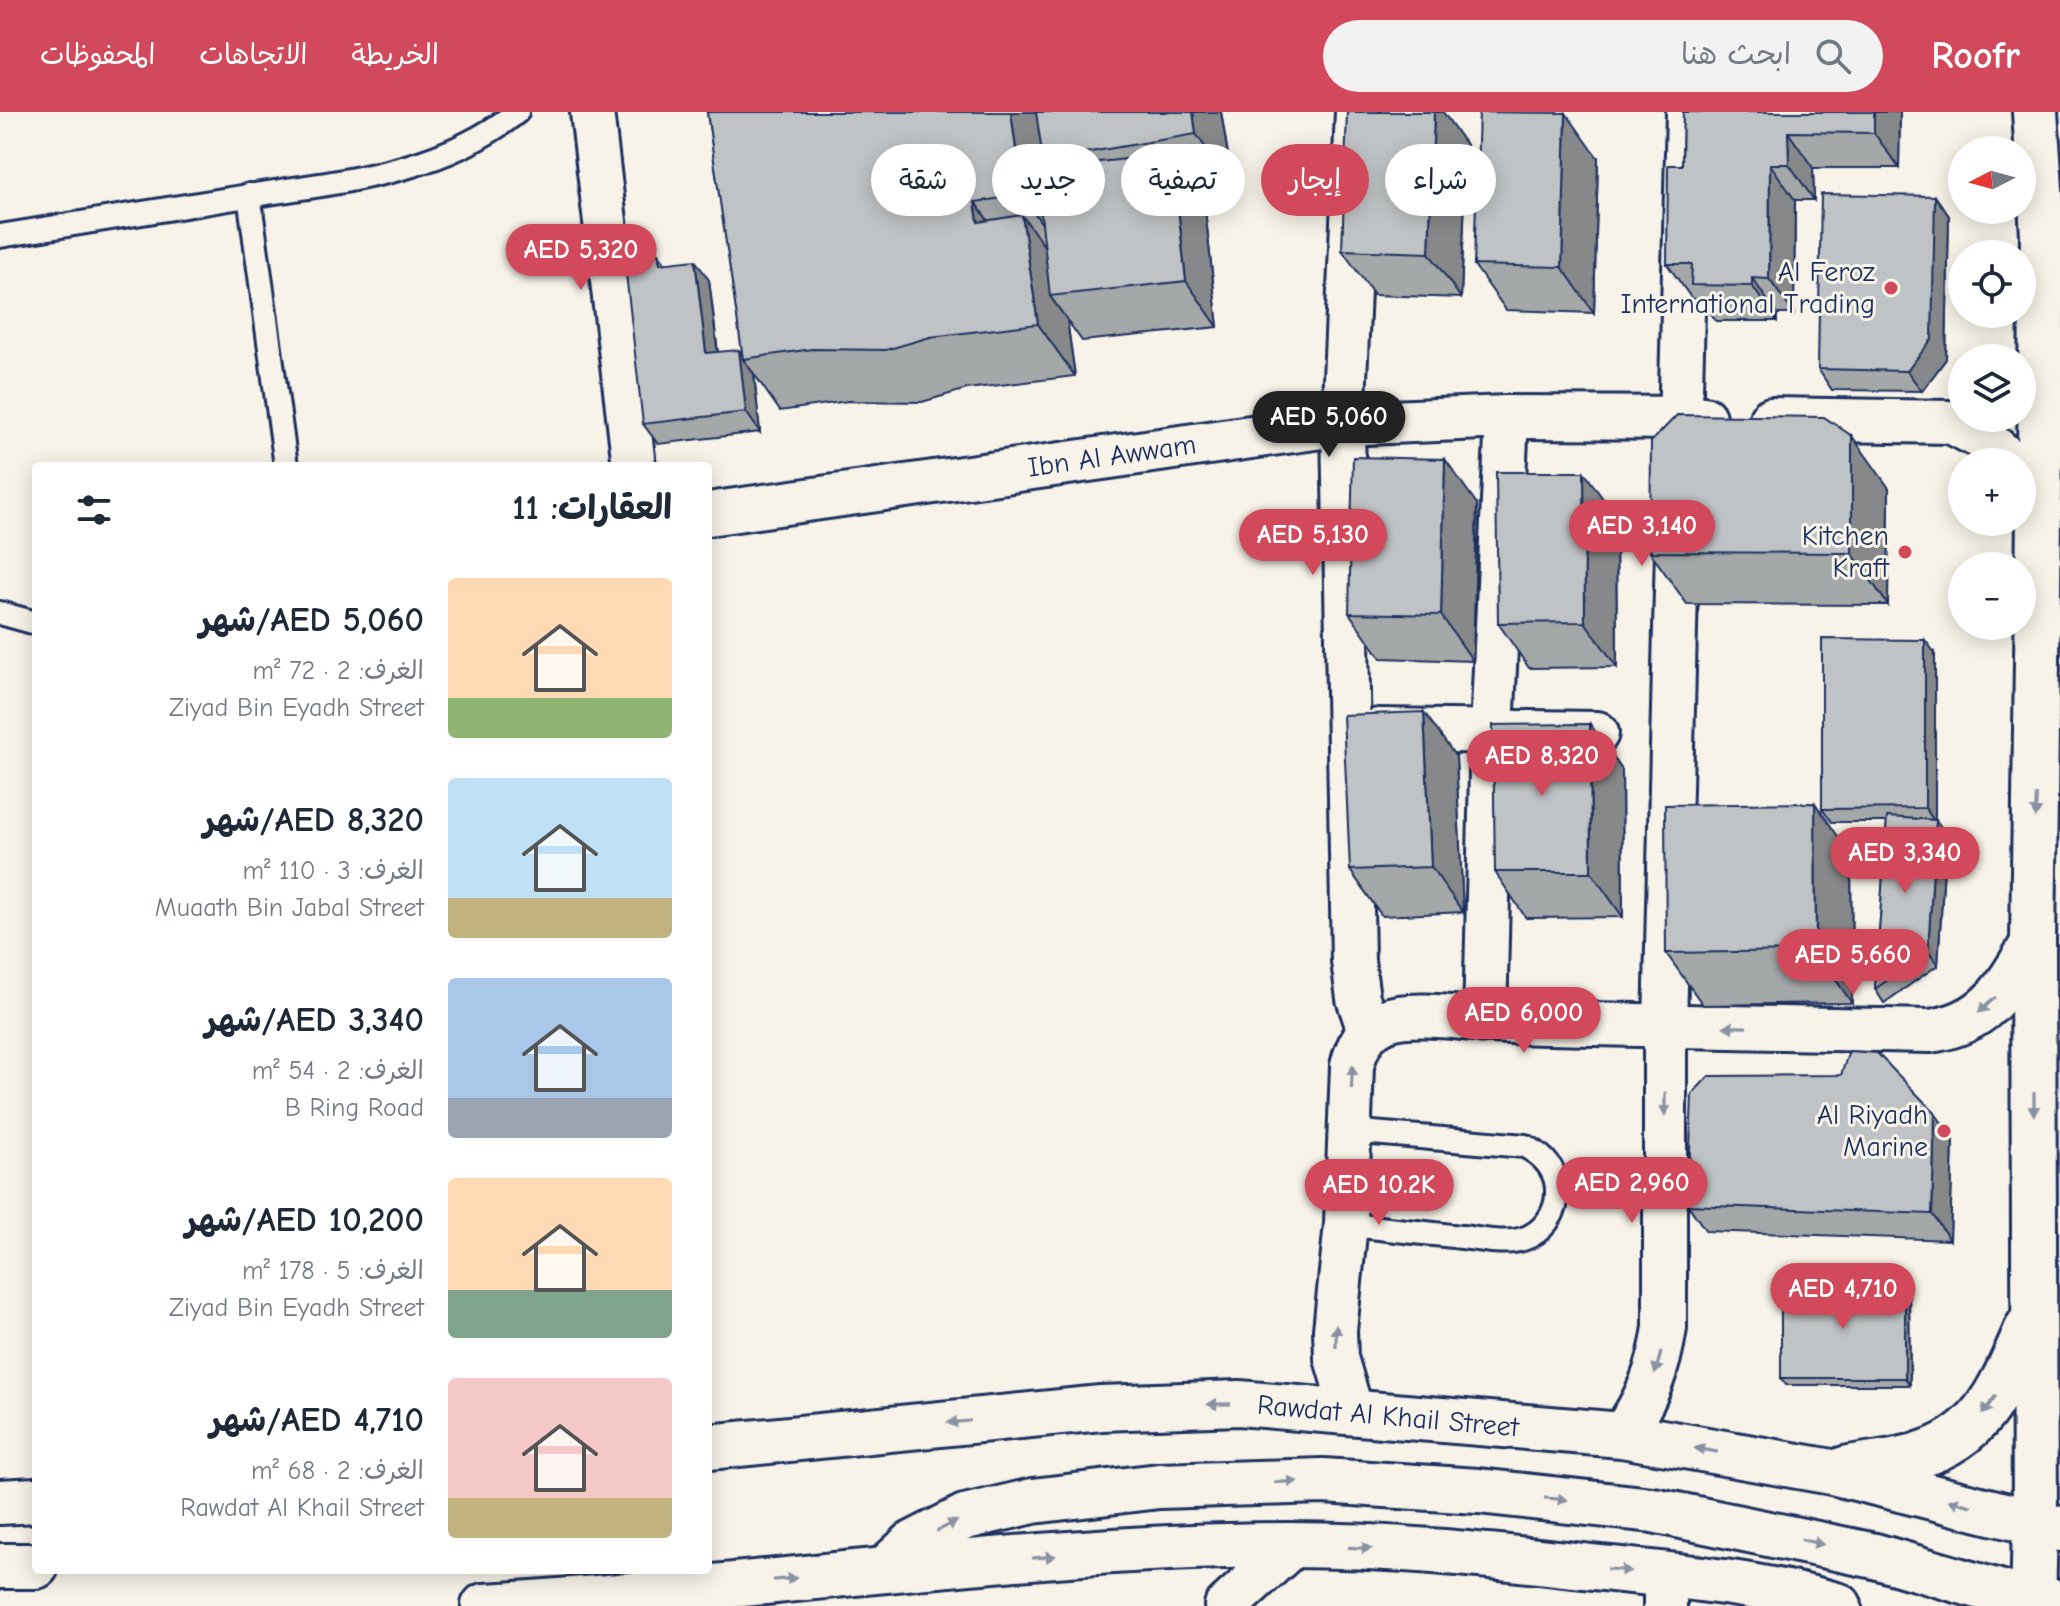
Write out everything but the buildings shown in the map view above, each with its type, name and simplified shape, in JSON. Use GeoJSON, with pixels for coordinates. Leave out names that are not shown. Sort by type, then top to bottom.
{"type":"FeatureCollection","features":[{"type":"Feature","properties":{"kind":"main road"},"geometry":{"type":"LineString","coordinates":[[2034,344],[2043,235],[2035,112]]}},
{"type":"Feature","properties":{"kind":"main road"},"geometry":{"type":"LineString","coordinates":[[884,1570],[912,1544],[965,1517],[1033,1501],[1159,1486],[1323,1481],[1478,1491],[1653,1510],[1875,1556],[2042,1603],[2052,1536],[2035,1310],[2033,942],[2037,713],[2032,536]]}},
{"type":"Feature","properties":{"kind":"main road"},"geometry":{"type":"LineString","coordinates":[[2037,713],[2060,750]]}},
{"type":"Feature","properties":{"kind":"main road"},"geometry":{"type":"LineString","coordinates":[[1832,1472],[1916,1456],[1936,1449],[1973,1426],[1999,1391],[2035,1310]]}},
{"type":"Feature","properties":{"kind":"main road","name":"Rawdat Al Khail Street"},"geometry":{"type":"LineString","coordinates":[[712,1447],[1101,1408],[1239,1403],[1622,1435],[1832,1472],[2052,1536]]}},
{"type":"Feature","properties":{"kind":"main road"},"geometry":{"type":"LineString","coordinates":[[0,1502],[32,1500]]}},
{"type":"Feature","properties":{"kind":"main road"},"geometry":{"type":"LineString","coordinates":[[484,1606],[531,1605],[1074,1554],[1293,1545],[1493,1556],[1665,1590],[1802,1599],[1839,1606]]}},
{"type":"Feature","properties":{"kind":"main road"},"geometry":{"type":"LineString","coordinates":[[0,1566],[32,1566]]}},
{"type":"Feature","properties":{"kind":"street"},"geometry":{"type":"LineString","coordinates":[[592,112],[634,462]]}},
{"type":"Feature","properties":{"kind":"street"},"geometry":{"type":"LineString","coordinates":[[1357,112],[1343,424],[1353,961],[1358,998],[1369,1031]]}},
{"type":"Feature","properties":{"kind":"street"},"geometry":{"type":"LineString","coordinates":[[1622,1435],[1649,1391],[1660,1360],[1665,1328],[1665,1026],[1688,112]]}},
{"type":"Feature","properties":{"kind":"street"},"geometry":{"type":"LineString","coordinates":[[1485,1021],[1492,731],[1507,417]]}},
{"type":"Feature","properties":{"kind":"street","name":"Ibn Al Awwam"},"geometry":{"type":"LineString","coordinates":[[712,513],[1343,424],[1507,417],[1948,417]]}},
{"type":"Feature","properties":{"kind":"street","name":"Ibn Al Awwam"},"geometry":{"type":"LineString","coordinates":[[1976,432],[1995,448]]}},
{"type":"Feature","properties":{"kind":"street"},"geometry":{"type":"LineString","coordinates":[[1348,729],[1597,733]]}},
{"type":"Feature","properties":{"kind":"street"},"geometry":{"type":"LineString","coordinates":[[1352,1412],[1336,1358],[1336,1322],[1346,1224],[1352,1066],[1356,1047],[1369,1031],[1388,1019],[1414,1016],[1665,1026],[1920,1031],[1953,1028],[1967,1022],[2005,988],[2033,942]]}},
{"type":"Feature","properties":{"kind":"street"},"geometry":{"type":"LineString","coordinates":[[1226,1606],[1293,1545]]}},
{"type":"Feature","properties":{"kind":"lane"},"geometry":{"type":"LineString","coordinates":[[0,236],[382,174],[455,151],[495,130],[517,112]]}},
{"type":"Feature","properties":{"kind":"lane"},"geometry":{"type":"LineString","coordinates":[[249,195],[285,462]]}},
{"type":"Feature","properties":{"kind":"lane"},"geometry":{"type":"LineString","coordinates":[[0,613],[32,622]]}},
{"type":"Feature","properties":{"kind":"lane"},"geometry":{"type":"LineString","coordinates":[[1346,1224],[1511,1242],[1537,1232],[1548,1222],[1557,1195],[1556,1179],[1549,1165],[1539,1153],[1525,1146],[1349,1131]]}},
{"type":"Feature","properties":{"kind":"place","name":"Al Feroz International Trading"},"geometry":{"type":"Point","coordinates":[1891,288]}},
{"type":"Feature","properties":{"kind":"place","name":"Kitchen Kraft"},"geometry":{"type":"Point","coordinates":[1905,552]}},
{"type":"Feature","properties":{"kind":"place","name":"Al Riyadh Marine"},"geometry":{"type":"Point","coordinates":[1944,1131]}}]}
